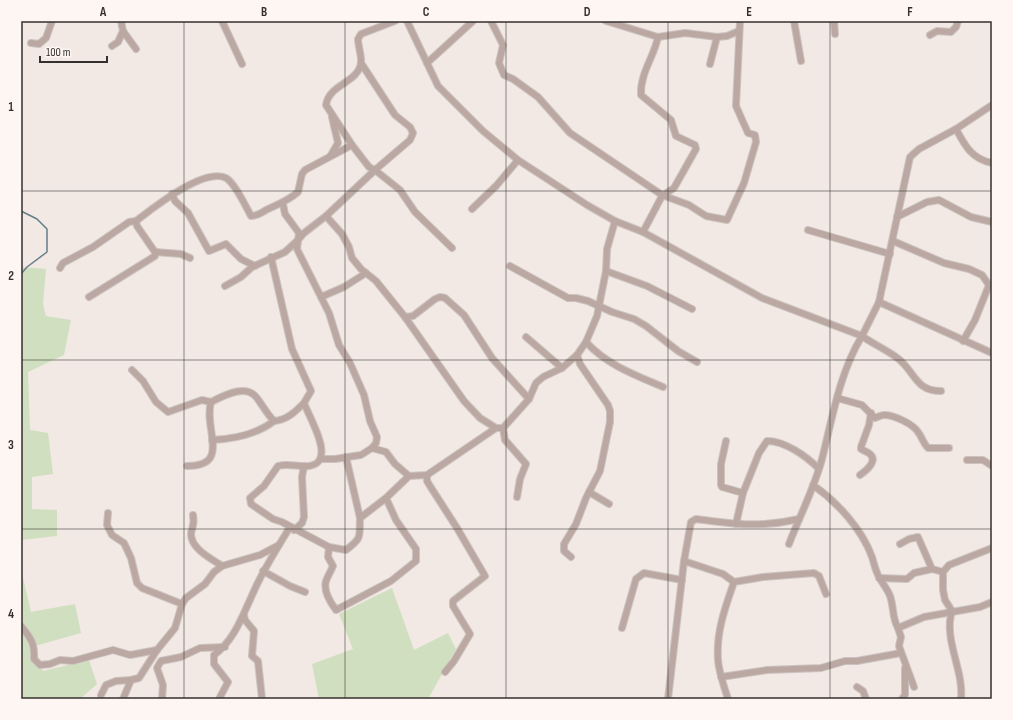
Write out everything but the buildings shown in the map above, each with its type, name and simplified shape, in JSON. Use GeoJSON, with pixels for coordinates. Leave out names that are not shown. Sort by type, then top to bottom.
{"type":"FeatureCollection","features":[{"type":"Feature","properties":{"kind":"street"},"geometry":{"type":"LineString","coordinates":[[31,43],[39,44],[46,38],[52,21]]}},
{"type":"Feature","properties":{"kind":"street"},"geometry":{"type":"LineString","coordinates":[[121,21],[123,31],[136,48]]}},
{"type":"Feature","properties":{"kind":"street"},"geometry":{"type":"LineString","coordinates":[[222,21],[242,64]]}},
{"type":"Feature","properties":{"kind":"street"},"geometry":{"type":"LineString","coordinates":[[224,286],[241,277],[255,266],[271,257],[285,252],[304,233],[326,216],[375,170],[410,140],[413,132],[410,127],[395,115],[361,63],[358,39],[361,34],[395,21]]}},
{"type":"Feature","properties":{"kind":"street"},"geometry":{"type":"LineString","coordinates":[[407,21],[438,86],[459,109],[518,160],[587,205],[615,221],[643,232],[762,298],[862,336],[897,358],[924,388],[931,391],[941,391]]}},
{"type":"Feature","properties":{"kind":"street"},"geometry":{"type":"LineString","coordinates":[[427,63],[473,21]]}},
{"type":"Feature","properties":{"kind":"street"},"geometry":{"type":"LineString","coordinates":[[492,21],[503,45],[499,63],[504,75],[513,79],[538,98],[570,133],[662,196],[689,205],[706,216],[727,220],[736,202],[756,142],[755,135],[748,133],[736,106],[740,21]]}},
{"type":"Feature","properties":{"kind":"street"},"geometry":{"type":"LineString","coordinates":[[606,21],[658,37],[685,33],[717,38],[728,36],[739,31]]}},
{"type":"Feature","properties":{"kind":"street"},"geometry":{"type":"LineString","coordinates":[[794,21],[801,61]]}},
{"type":"Feature","properties":{"kind":"street"},"geometry":{"type":"LineString","coordinates":[[834,21],[835,34]]}},
{"type":"Feature","properties":{"kind":"street"},"geometry":{"type":"LineString","coordinates":[[930,35],[936,31],[951,32],[956,27],[958,21]]}},
{"type":"Feature","properties":{"kind":"street"},"geometry":{"type":"LineString","coordinates":[[112,46],[118,42],[123,31]]}},
{"type":"Feature","properties":{"kind":"street"},"geometry":{"type":"LineString","coordinates":[[643,232],[662,196],[674,188],[696,149],[695,145],[676,136],[671,120],[641,95],[648,60],[656,49],[658,37]]}},
{"type":"Feature","properties":{"kind":"street"},"geometry":{"type":"LineString","coordinates":[[710,64],[717,38]]}},
{"type":"Feature","properties":{"kind":"street"},"geometry":{"type":"LineString","coordinates":[[361,63],[356,73],[332,91],[327,98],[326,104],[352,145],[369,167],[400,190],[415,212],[452,248]]}},
{"type":"Feature","properties":{"kind":"street"},"geometry":{"type":"LineString","coordinates":[[789,544],[823,457],[837,398],[851,354],[879,302],[910,157],[919,149],[991,108]]}},
{"type":"Feature","properties":{"kind":"street"},"geometry":{"type":"LineString","coordinates":[[330,111],[338,143],[330,156]]}},
{"type":"Feature","properties":{"kind":"street"},"geometry":{"type":"LineString","coordinates":[[956,129],[966,148],[975,158],[992,163]]}},
{"type":"Feature","properties":{"kind":"street"},"geometry":{"type":"LineString","coordinates":[[60,268],[63,263],[93,246],[129,222],[136,221],[172,194],[197,182],[218,175],[227,178],[233,184],[252,216],[257,216],[267,209],[283,204],[298,192],[302,174],[305,170],[352,145]]}},
{"type":"Feature","properties":{"kind":"street"},"geometry":{"type":"LineString","coordinates":[[472,209],[496,186],[518,160]]}},
{"type":"Feature","properties":{"kind":"street"},"geometry":{"type":"LineString","coordinates":[[172,194],[176,201],[188,214],[209,250],[226,244],[241,259],[255,266]]}},
{"type":"Feature","properties":{"kind":"street"},"geometry":{"type":"LineString","coordinates":[[897,217],[927,202],[939,200],[971,217],[992,222]]}},
{"type":"Feature","properties":{"kind":"street"},"geometry":{"type":"LineString","coordinates":[[283,204],[285,214],[299,232],[297,249],[329,313],[339,345],[350,363],[364,395],[370,422],[377,437],[376,443],[372,448],[361,455],[346,458],[322,459],[316,464],[304,466],[286,464],[278,466],[264,486],[250,498],[251,504],[258,510],[329,547],[346,550],[354,544],[361,533],[360,518],[346,458]]}},
{"type":"Feature","properties":{"kind":"street"},"geometry":{"type":"LineString","coordinates":[[326,216],[342,234],[349,247],[352,258],[366,273],[376,280],[464,401],[480,418],[499,428],[505,440],[526,464],[520,479],[517,497]]}},
{"type":"Feature","properties":{"kind":"street"},"geometry":{"type":"LineString","coordinates":[[136,221],[137,226],[155,252]]}},
{"type":"Feature","properties":{"kind":"street"},"geometry":{"type":"LineString","coordinates":[[360,518],[386,498],[410,476],[427,475],[499,428],[529,399],[536,383],[543,377],[562,368],[577,355],[586,342],[597,316],[606,271],[607,249],[615,221]]}},
{"type":"Feature","properties":{"kind":"street"},"geometry":{"type":"LineString","coordinates":[[808,230],[890,254]]}},
{"type":"Feature","properties":{"kind":"street"},"geometry":{"type":"LineString","coordinates":[[893,241],[944,263],[969,269],[985,278],[989,285],[975,320],[963,341]]}},
{"type":"Feature","properties":{"kind":"street"},"geometry":{"type":"LineString","coordinates":[[155,252],[181,254],[190,258]]}},
{"type":"Feature","properties":{"kind":"street"},"geometry":{"type":"LineString","coordinates":[[90,297],[154,256],[155,252]]}},
{"type":"Feature","properties":{"kind":"street"},"geometry":{"type":"LineString","coordinates":[[212,440],[242,437],[262,429],[274,421],[282,421],[292,415],[304,403],[311,391],[292,349],[271,257]]}},
{"type":"Feature","properties":{"kind":"street"},"geometry":{"type":"LineString","coordinates":[[510,266],[568,298],[576,298],[599,305],[646,326],[678,351],[697,362]]}},
{"type":"Feature","properties":{"kind":"street"},"geometry":{"type":"LineString","coordinates":[[606,271],[663,293],[692,309]]}},
{"type":"Feature","properties":{"kind":"street"},"geometry":{"type":"LineString","coordinates":[[321,297],[344,287],[366,273]]}},
{"type":"Feature","properties":{"kind":"street"},"geometry":{"type":"LineString","coordinates":[[404,317],[413,316],[440,296],[445,298],[464,315],[492,358],[529,399]]}},
{"type":"Feature","properties":{"kind":"street"},"geometry":{"type":"LineString","coordinates":[[879,302],[992,353]]}},
{"type":"Feature","properties":{"kind":"street"},"geometry":{"type":"LineString","coordinates":[[526,337],[562,368]]}},
{"type":"Feature","properties":{"kind":"street"},"geometry":{"type":"LineString","coordinates":[[586,342],[612,364],[663,387]]}},
{"type":"Feature","properties":{"kind":"street"},"geometry":{"type":"LineString","coordinates":[[571,557],[564,551],[564,544],[576,524],[602,462],[610,422],[610,411],[580,364],[577,355]]}},
{"type":"Feature","properties":{"kind":"street"},"geometry":{"type":"LineString","coordinates":[[132,370],[143,381],[156,402],[168,412],[202,400],[211,402],[233,392],[246,392],[257,396],[266,413],[274,421]]}},
{"type":"Feature","properties":{"kind":"street"},"geometry":{"type":"LineString","coordinates":[[837,398],[862,405],[875,418],[885,415],[897,418],[910,425],[918,431],[928,448],[949,448]]}},
{"type":"Feature","properties":{"kind":"street"},"geometry":{"type":"LineString","coordinates":[[186,466],[200,466],[208,462],[211,457],[212,440],[209,408],[211,402]]}},
{"type":"Feature","properties":{"kind":"street"},"geometry":{"type":"LineString","coordinates":[[304,403],[323,450],[322,459]]}},
{"type":"Feature","properties":{"kind":"street"},"geometry":{"type":"LineString","coordinates":[[860,475],[872,465],[873,458],[871,455],[861,449],[869,425],[871,413]]}},
{"type":"Feature","properties":{"kind":"street"},"geometry":{"type":"LineString","coordinates":[[726,441],[721,464],[721,484],[722,487],[743,493]]}},
{"type":"Feature","properties":{"kind":"street"},"geometry":{"type":"LineString","coordinates":[[736,524],[743,493],[759,453],[767,441],[779,444],[808,458],[818,468]]}},
{"type":"Feature","properties":{"kind":"street"},"geometry":{"type":"LineString","coordinates":[[372,448],[386,452],[395,464],[410,476]]}},
{"type":"Feature","properties":{"kind":"street"},"geometry":{"type":"LineString","coordinates":[[808,458],[823,457]]}},
{"type":"Feature","properties":{"kind":"street"},"geometry":{"type":"LineString","coordinates":[[967,460],[983,460],[992,466]]}},
{"type":"Feature","properties":{"kind":"street"},"geometry":{"type":"LineString","coordinates":[[219,699],[228,682],[214,664],[214,655],[225,647],[244,615],[263,571],[279,545],[292,528],[302,523],[304,517],[302,477],[304,466]]}},
{"type":"Feature","properties":{"kind":"street"},"geometry":{"type":"LineString","coordinates":[[427,475],[427,481],[454,522],[485,576],[453,601],[453,606],[470,634],[445,672]]}},
{"type":"Feature","properties":{"kind":"street"},"geometry":{"type":"LineString","coordinates":[[813,485],[833,500],[851,522],[872,557],[879,578],[890,598],[894,612],[893,619],[901,637],[899,646],[914,687]]}},
{"type":"Feature","properties":{"kind":"street"},"geometry":{"type":"LineString","coordinates":[[589,492],[609,504]]}},
{"type":"Feature","properties":{"kind":"street"},"geometry":{"type":"LineString","coordinates":[[329,547],[328,557],[333,566],[326,581],[327,592],[329,600],[336,610],[391,581],[416,561],[416,549],[396,520],[386,498]]}},
{"type":"Feature","properties":{"kind":"street"},"geometry":{"type":"LineString","coordinates":[[108,513],[107,526],[112,535],[124,543],[131,558],[137,583],[142,588],[182,604]]}},
{"type":"Feature","properties":{"kind":"street"},"geometry":{"type":"LineString","coordinates":[[193,515],[194,524],[191,534],[193,540],[205,555],[222,566]]}},
{"type":"Feature","properties":{"kind":"street"},"geometry":{"type":"LineString","coordinates":[[668,699],[684,561],[691,522],[693,520],[753,526],[782,523],[799,519]]}},
{"type":"Feature","properties":{"kind":"street"},"geometry":{"type":"LineString","coordinates":[[900,544],[909,539],[918,537],[926,559],[932,569]]}},
{"type":"Feature","properties":{"kind":"street"},"geometry":{"type":"LineString","coordinates":[[101,694],[106,684],[139,678],[157,650],[175,628],[182,604],[189,595],[206,584],[214,572],[222,566],[260,554],[279,545]]}},
{"type":"Feature","properties":{"kind":"street"},"geometry":{"type":"LineString","coordinates":[[952,611],[945,600],[943,590],[943,572],[949,565],[992,548]]}},
{"type":"Feature","properties":{"kind":"street"},"geometry":{"type":"LineString","coordinates":[[684,561],[724,574],[734,582],[764,577],[814,574],[819,576],[826,594]]}},
{"type":"Feature","properties":{"kind":"street"},"geometry":{"type":"LineString","coordinates":[[879,578],[907,579],[914,573],[932,569],[943,572]]}},
{"type":"Feature","properties":{"kind":"street"},"geometry":{"type":"LineString","coordinates":[[263,571],[290,586],[305,592]]}},
{"type":"Feature","properties":{"kind":"street"},"geometry":{"type":"LineString","coordinates":[[622,628],[636,579],[644,573],[682,580]]}},
{"type":"Feature","properties":{"kind":"street"},"geometry":{"type":"LineString","coordinates":[[728,699],[718,661],[718,641],[722,615],[734,582]]}},
{"type":"Feature","properties":{"kind":"street"},"geometry":{"type":"LineString","coordinates":[[898,628],[924,617],[980,607],[992,602]]}},
{"type":"Feature","properties":{"kind":"street"},"geometry":{"type":"LineString","coordinates":[[952,611],[950,617],[952,641],[961,679],[961,699]]}},
{"type":"Feature","properties":{"kind":"street"},"geometry":{"type":"LineString","coordinates":[[244,615],[245,620],[254,631],[252,656],[258,661],[262,699]]}},
{"type":"Feature","properties":{"kind":"street"},"geometry":{"type":"LineString","coordinates":[[21,626],[33,644],[34,659],[40,665],[50,664],[60,660],[73,661],[113,650],[130,655],[157,650]]}},
{"type":"Feature","properties":{"kind":"street"},"geometry":{"type":"LineString","coordinates":[[162,699],[163,685],[157,668],[161,661],[181,657],[200,648],[225,647]]}},
{"type":"Feature","properties":{"kind":"street"},"geometry":{"type":"LineString","coordinates":[[721,677],[767,670],[821,668],[845,661],[857,661],[902,653]]}},
{"type":"Feature","properties":{"kind":"street"},"geometry":{"type":"LineString","coordinates":[[902,699],[905,695],[905,664]]}},
{"type":"Feature","properties":{"kind":"street"},"geometry":{"type":"LineString","coordinates":[[123,699],[131,680]]}},
{"type":"Feature","properties":{"kind":"street"},"geometry":{"type":"LineString","coordinates":[[857,687],[863,691],[866,699]]}},
{"type":"Feature","properties":{"kind":"green space"},"geometry":{"type":"Polygon","coordinates":[[[21,267],[46,269],[43,304],[46,316],[71,320],[64,355],[28,372],[30,430],[48,433],[53,474],[32,477],[32,509],[57,510],[57,536],[21,540],[21,267]]]}},
{"type":"Feature","properties":{"kind":"green space"},"geometry":{"type":"Polygon","coordinates":[[[21,569],[31,612],[75,604],[81,633],[35,646],[43,671],[89,660],[97,684],[80,699],[21,699],[21,569]]]}},
{"type":"Feature","properties":{"kind":"green space"},"geometry":{"type":"Polygon","coordinates":[[[392,588],[414,650],[448,633],[456,649],[428,699],[319,699],[312,664],[353,649],[339,614],[392,588]]]}},
{"type":"Feature","properties":{"kind":"waterway"},"geometry":{"type":"LineString","coordinates":[[21,211],[37,219],[47,229],[47,252],[27,267],[21,274]]}}]}
